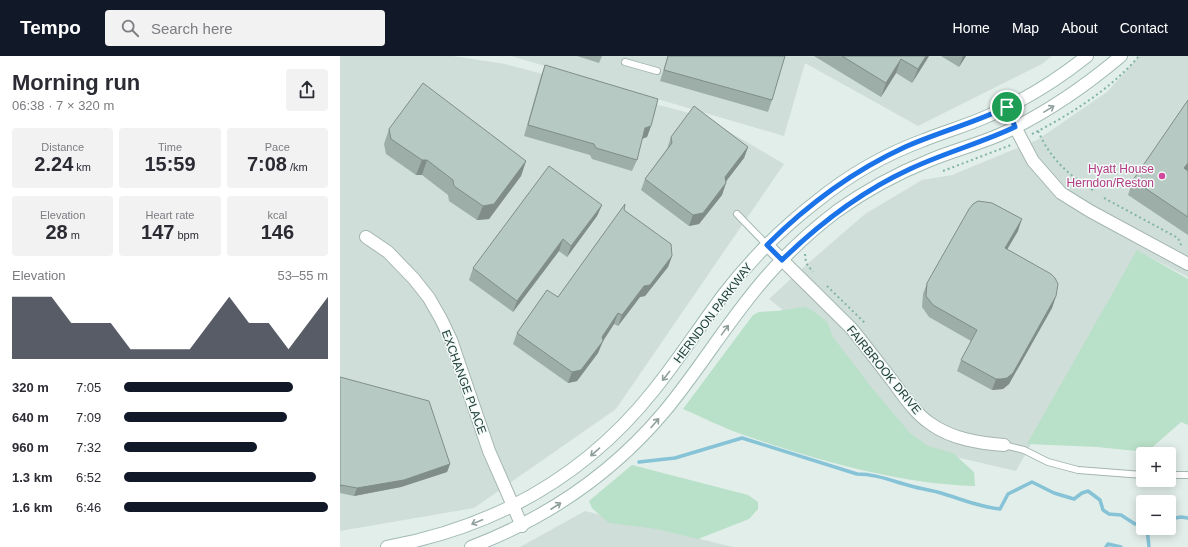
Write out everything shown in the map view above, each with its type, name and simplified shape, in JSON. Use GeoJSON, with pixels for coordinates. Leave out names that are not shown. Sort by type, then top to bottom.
{"type":"FeatureCollection","features":[{"type":"Feature","properties":{"kind":"main road","name":"HERNDON PARKWAY"},"geometry":{"type":"LineString","coordinates":[[387,547],[434,537],[472,524],[513,506],[543,489],[574,468],[624,426],[670,371],[734,282],[784,228],[817,200],[869,165],[906,147],[974,122],[1007,107],[1044,86],[1088,56]]}},
{"type":"Feature","properties":{"kind":"main road","name":"HERNDON PARKWAY"},"geometry":{"type":"LineString","coordinates":[[471,547],[522,526],[551,509],[610,467],[636,443],[678,395],[737,313],[766,276],[818,227],[854,200],[873,188],[923,163],[996,136],[1050,108],[1087,83],[1121,56]]}},
{"type":"Feature","properties":{"kind":"main road"},"geometry":{"type":"LineString","coordinates":[[1015,127],[1033,161],[1061,193],[1090,211],[1188,263]]}},
{"type":"Feature","properties":{"kind":"main road","name":"EXCHANGE PLACE"},"geometry":{"type":"LineString","coordinates":[[366,237],[388,252],[414,279],[429,298],[441,318],[451,340],[489,451],[522,526]]}},
{"type":"Feature","properties":{"kind":"main road","name":"FAIRBROOK DRIVE"},"geometry":{"type":"LineString","coordinates":[[767,245],[851,328],[907,400],[924,419],[942,431],[964,439],[982,443],[1004,445]]}},
{"type":"Feature","properties":{"kind":"lane"},"geometry":{"type":"LineString","coordinates":[[625,62],[656,71]]}},
{"type":"Feature","properties":{"kind":"lane"},"geometry":{"type":"LineString","coordinates":[[1007,107],[1015,127]]}},
{"type":"Feature","properties":{"kind":"lane"},"geometry":{"type":"LineString","coordinates":[[737,214],[767,245]]}},
{"type":"Feature","properties":{"kind":"lane","name":"FAIRBROOK DRIVE"},"geometry":{"type":"LineString","coordinates":[[1004,445],[1024,450],[1048,462],[1078,470],[1136,474]]}},
{"type":"Feature","properties":{"kind":"lane"},"geometry":{"type":"LineString","coordinates":[[1176,475],[1188,475]]}},
{"type":"Feature","properties":{"kind":"path"},"geometry":{"type":"LineString","coordinates":[[1046,127],[1038,131],[1048,151],[1076,180],[1094,191]]}},
{"type":"Feature","properties":{"kind":"path"},"geometry":{"type":"LineString","coordinates":[[942,171],[1009,146]]}},
{"type":"Feature","properties":{"kind":"path"},"geometry":{"type":"LineString","coordinates":[[1104,198],[1178,238],[1183,250]]}},
{"type":"Feature","properties":{"kind":"path"},"geometry":{"type":"LineString","coordinates":[[804,252],[806,263],[813,272]]}},
{"type":"Feature","properties":{"kind":"path"},"geometry":{"type":"LineString","coordinates":[[827,285],[865,323]]}},
{"type":"Feature","properties":{"kind":"shaded area"},"geometry":{"type":"Polygon","coordinates":[[[340,56],[453,56],[505,64],[704,117],[784,164],[616,409],[474,508],[340,531],[340,56]]]}},
{"type":"Feature","properties":{"kind":"shaded area"},"geometry":{"type":"Polygon","coordinates":[[[511,56],[1052,56],[1042,64],[918,126],[805,63],[784,136],[511,56]]]}},
{"type":"Feature","properties":{"kind":"shaded area"},"geometry":{"type":"Polygon","coordinates":[[[1139,56],[1188,56],[1188,277],[1138,251],[1016,471],[908,446],[826,344],[769,299],[865,214],[922,180],[952,175],[1037,140],[1107,92],[1139,56]]]}},
{"type":"Feature","properties":{"kind":"shaded area"},"geometry":{"type":"Polygon","coordinates":[[[585,511],[733,547],[520,547],[585,511]]]}},
{"type":"Feature","properties":{"kind":"green space"},"geometry":{"type":"Polygon","coordinates":[[[1137,250],[1188,279],[1188,425],[1181,422],[1153,447],[1136,447],[1136,451],[1097,447],[1027,444],[1137,250]]]}},
{"type":"Feature","properties":{"kind":"green space"},"geometry":{"type":"Polygon","coordinates":[[[804,307],[812,310],[827,322],[833,337],[872,388],[910,433],[928,446],[953,453],[974,472],[975,486],[916,481],[856,469],[741,434],[683,409],[753,315],[759,312],[804,307]]]}},
{"type":"Feature","properties":{"kind":"green space"},"geometry":{"type":"Polygon","coordinates":[[[632,465],[748,495],[758,502],[758,509],[749,519],[698,539],[657,529],[609,523],[592,508],[589,501],[632,465]]]}},
{"type":"Feature","properties":{"kind":"building"},"geometry":{"type":"Polygon","coordinates":[[[668,56],[785,56],[772,100],[664,70],[668,56]]]}},
{"type":"Feature","properties":{"kind":"building"},"geometry":{"type":"Polygon","coordinates":[[[842,56],[926,56],[918,69],[901,59],[886,83],[842,56]]]}},
{"type":"Feature","properties":{"kind":"building"},"geometry":{"type":"Polygon","coordinates":[[[545,65],[658,99],[651,126],[645,128],[637,160],[596,148],[594,144],[528,125],[545,65]]]}},
{"type":"Feature","properties":{"kind":"building"},"geometry":{"type":"Polygon","coordinates":[[[423,83],[526,161],[494,204],[483,206],[454,186],[453,180],[427,160],[422,160],[391,139],[389,129],[423,83]]]}},
{"type":"Feature","properties":{"kind":"building","name":"Hyatt House Herndon/Reston"},"geometry":{"type":"Polygon","coordinates":[[[1188,100],[1188,163],[1184,168],[1188,171],[1188,217],[1133,180],[1188,100]]]}},
{"type":"Feature","properties":{"kind":"building"},"geometry":{"type":"Polygon","coordinates":[[[694,106],[748,147],[725,177],[726,183],[703,213],[693,215],[645,179],[672,143],[671,137],[694,106]]]}},
{"type":"Feature","properties":{"kind":"building"},"geometry":{"type":"Polygon","coordinates":[[[549,166],[602,205],[571,246],[563,239],[517,301],[473,268],[549,166]]]}},
{"type":"Feature","properties":{"kind":"building"},"geometry":{"type":"Polygon","coordinates":[[[978,201],[992,203],[1022,219],[1005,248],[1051,274],[1058,284],[1056,296],[1013,373],[1007,378],[1001,379],[996,379],[961,360],[977,330],[933,305],[926,296],[927,283],[969,209],[978,201]]]}},
{"type":"Feature","properties":{"kind":"building"},"geometry":{"type":"Polygon","coordinates":[[[625,204],[624,210],[671,244],[672,256],[650,285],[644,286],[622,315],[618,313],[602,337],[603,341],[581,370],[572,372],[517,333],[547,290],[558,297],[625,204]]]}},
{"type":"Feature","properties":{"kind":"building"},"geometry":{"type":"Polygon","coordinates":[[[340,377],[429,401],[450,464],[404,480],[357,488],[341,485],[340,487],[340,377]]]}},
{"type":"Feature","properties":{"kind":"waterway"},"geometry":{"type":"LineString","coordinates":[[639,462],[675,458],[742,438],[857,474],[884,478],[992,508],[1000,509],[1008,494],[1032,482],[1054,493],[1074,499],[1082,493],[1088,491],[1100,500],[1103,510],[1109,514],[1121,515],[1136,524]]}},
{"type":"Feature","properties":{"kind":"waterway"},"geometry":{"type":"LineString","coordinates":[[1176,518],[1188,518]]}},
{"type":"Feature","properties":{"kind":"waterway"},"geometry":{"type":"LineString","coordinates":[[1148,535],[1149,547]]}},
{"type":"Feature","properties":{"kind":"waterway"},"geometry":{"type":"LineString","coordinates":[[1106,547],[1108,544],[1121,547]]}},
{"type":"Feature","properties":{"kind":"place","name":"Hyatt House Herndon/Reston"},"geometry":{"type":"Point","coordinates":[1162,176]}},
{"type":"Feature","properties":{"kind":"route"},"geometry":{"type":"LineString","coordinates":[[1007,107],[1015,127],[996,136],[929,160],[873,188],[837,212],[818,227],[782,260],[767,245],[784,228],[817,200],[869,165],[925,139],[968,124],[1007,107]]}}]}
